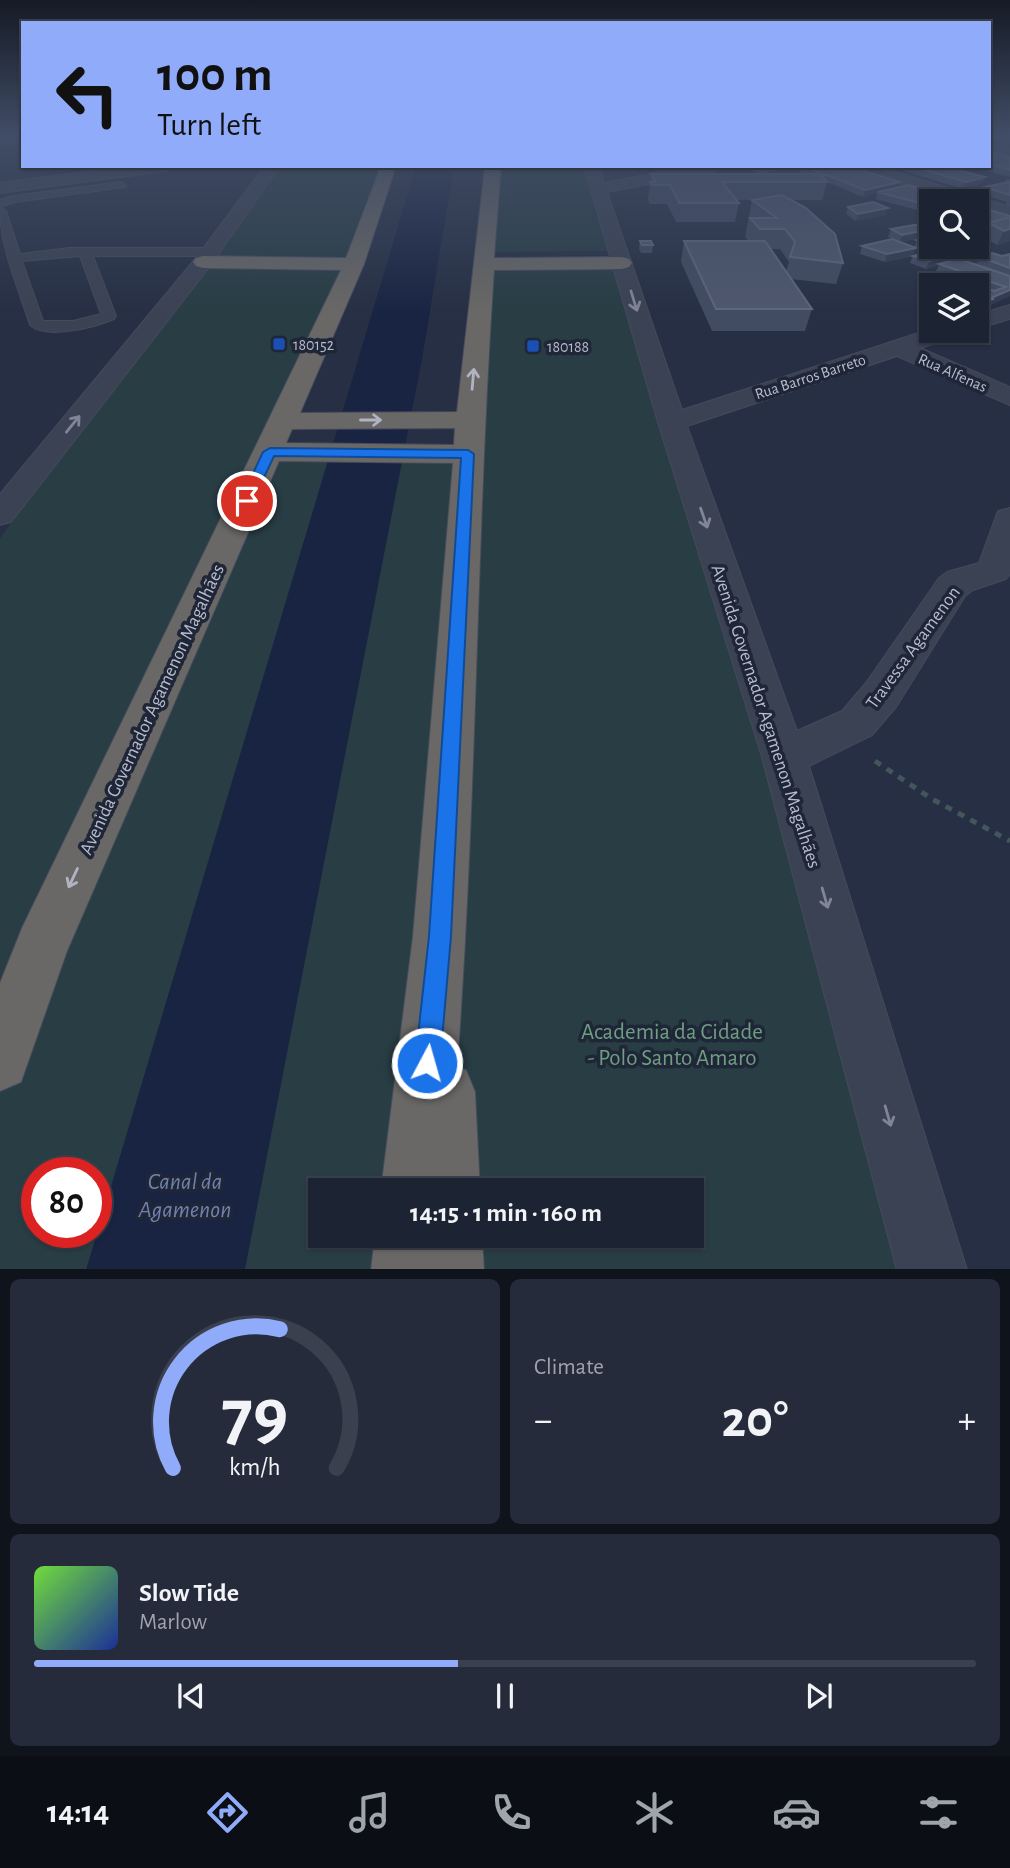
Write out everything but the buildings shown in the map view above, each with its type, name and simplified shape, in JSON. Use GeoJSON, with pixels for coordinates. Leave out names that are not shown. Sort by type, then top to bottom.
{"type":"FeatureCollection","features":[{"type":"Feature","properties":{"kind":"highway","name":"Avenida Governador Agamenon Magalhães"},"geometry":{"type":"LineString","coordinates":[[0,1061],[41,947],[290,436],[379,195]]}},
{"type":"Feature","properties":{"kind":"highway"},"geometry":{"type":"LineString","coordinates":[[415,1178],[440,936],[470,420],[490,195]]}},
{"type":"Feature","properties":{"kind":"highway"},"geometry":{"type":"LineString","coordinates":[[206,257],[356,259]]}},
{"type":"Feature","properties":{"kind":"highway"},"geometry":{"type":"LineString","coordinates":[[484,258],[621,257]]}},
{"type":"Feature","properties":{"kind":"highway"},"geometry":{"type":"LineString","coordinates":[[290,436],[432,420],[470,420]]}},
{"type":"Feature","properties":{"kind":"highway"},"geometry":{"type":"LineString","coordinates":[[290,436],[430,454],[468,454]]}},
{"type":"Feature","properties":{"kind":"highway"},"geometry":{"type":"LineString","coordinates":[[440,936],[447,1178]]}},
{"type":"Feature","properties":{"kind":"highway"},"geometry":{"type":"LineString","coordinates":[[0,1032],[41,947]]}},
{"type":"Feature","properties":{"kind":"highway"},"geometry":{"type":"LineString","coordinates":[[406,1269],[408,1248]]}},
{"type":"Feature","properties":{"kind":"highway"},"geometry":{"type":"LineString","coordinates":[[448,1248],[449,1269]]}},
{"type":"Feature","properties":{"kind":"street"},"geometry":{"type":"LineString","coordinates":[[0,516],[206,257],[251,195]]}},
{"type":"Feature","properties":{"kind":"street","name":"Avenida Governador Agamenon Magalhães"},"geometry":{"type":"LineString","coordinates":[[600,195],[784,757],[932,1269]]}},
{"type":"Feature","properties":{"kind":"street"},"geometry":{"type":"LineString","coordinates":[[989,206],[1010,213]]}},
{"type":"Feature","properties":{"kind":"street"},"geometry":{"type":"LineString","coordinates":[[989,318],[1010,312]]}},
{"type":"Feature","properties":{"kind":"street","name":"Rua Barros Barreto"},"geometry":{"type":"LineString","coordinates":[[672,422],[919,340]]}},
{"type":"Feature","properties":{"kind":"street","name":"Rua Alfenas"},"geometry":{"type":"LineString","coordinates":[[896,347],[1010,397]]}},
{"type":"Feature","properties":{"kind":"street"},"geometry":{"type":"LineString","coordinates":[[0,473],[39,465]]}},
{"type":"Feature","properties":{"kind":"street","name":"Travessa Agamenon"},"geometry":{"type":"LineString","coordinates":[[784,757],[857,723],[881,695],[952,587],[960,581],[995,571],[1010,518]]}},
{"type":"Feature","properties":{"kind":"lane"},"geometry":{"type":"LineString","coordinates":[[0,204],[50,195]]}},
{"type":"Feature","properties":{"kind":"lane"},"geometry":{"type":"LineString","coordinates":[[0,211],[37,325],[51,327],[99,321],[109,316],[85,252]]}},
{"type":"Feature","properties":{"kind":"lane"},"geometry":{"type":"LineString","coordinates":[[15,258],[85,252],[206,257]]}},
{"type":"Feature","properties":{"kind":"path"},"geometry":{"type":"LineString","coordinates":[[835,734],[932,799],[1010,841]]}},
{"type":"Feature","properties":{"kind":"green space","name":"Academia da Cidade - Polo Santo Amaro"},"geometry":{"type":"Polygon","coordinates":[[[256,195],[377,195],[270,451],[467,454],[483,264],[622,263],[932,1269],[0,1269],[0,538],[217,252],[256,195]]]}},
{"type":"Feature","properties":{"kind":"green space"},"geometry":{"type":"Polygon","coordinates":[[[490,195],[601,195],[619,251],[484,252],[490,195]]]}},
{"type":"Feature","properties":{"kind":"water","name":"Canal da Agamenon"},"geometry":{"type":"Polygon","coordinates":[[[407,195],[449,195],[422,359],[245,1269],[86,1269],[93,1248],[112,1248],[112,1183],[407,195]]]}},
{"type":"Feature","properties":{"kind":"place","name":"180152"},"geometry":{"type":"Point","coordinates":[279,344]}},
{"type":"Feature","properties":{"kind":"place","name":"180188"},"geometry":{"type":"Point","coordinates":[533,346]}},
{"type":"Feature","properties":{"kind":"route"},"geometry":{"type":"LineString","coordinates":[[247,501],[270,452],[468,454],[440,936],[427,1063]]}}]}
